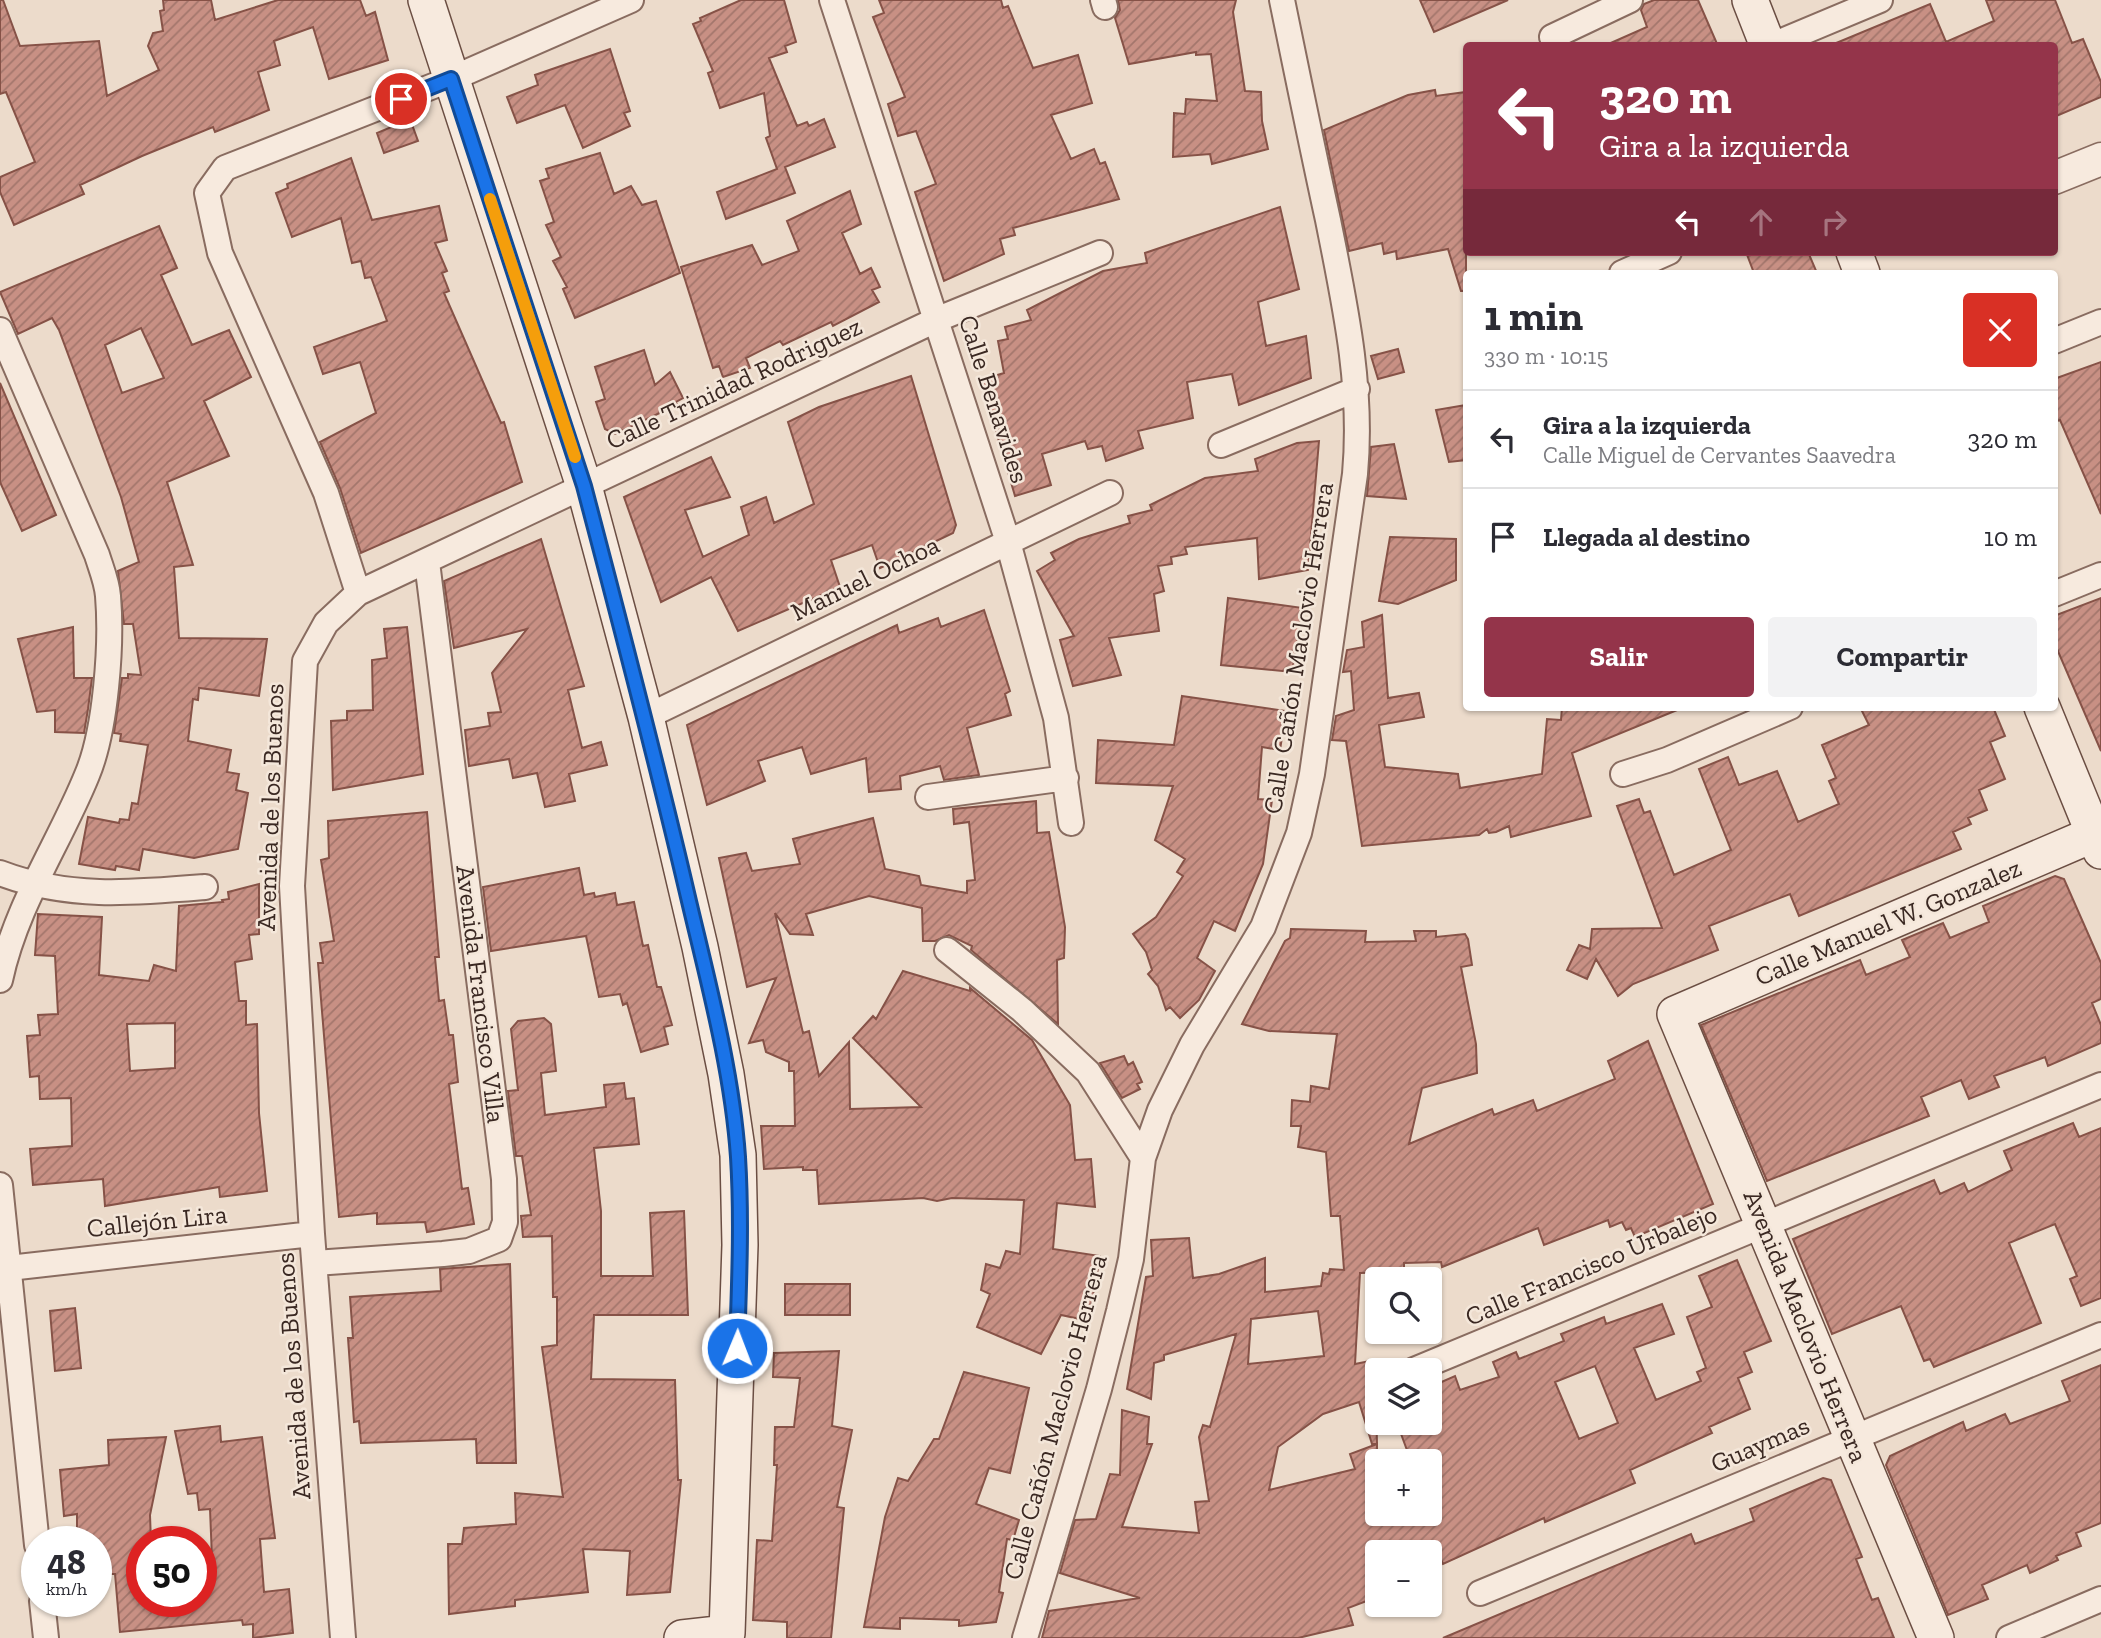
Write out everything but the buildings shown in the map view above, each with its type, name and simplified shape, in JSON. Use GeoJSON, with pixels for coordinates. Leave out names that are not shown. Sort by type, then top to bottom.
{"type":"FeatureCollection","features":[{"type":"Feature","properties":{"kind":"main road"},"geometry":{"type":"LineString","coordinates":[[426,0],[584,486],[646,717],[700,947],[726,1074],[738,1155],[740,1245],[727,1635],[682,1638]]}},
{"type":"Feature","properties":{"kind":"main road"},"geometry":{"type":"LineString","coordinates":[[1750,0],[1767,42]]}},
{"type":"Feature","properties":{"kind":"main road"},"geometry":{"type":"LineString","coordinates":[[2044,711],[2099,838]]}},
{"type":"Feature","properties":{"kind":"main road","name":"Calle Manuel W. Gonzalez"},"geometry":{"type":"LineString","coordinates":[[1675,1014],[2099,838]]}},
{"type":"Feature","properties":{"kind":"main road","name":"Avenida Maclovio Herrera"},"geometry":{"type":"LineString","coordinates":[[1675,1014],[1936,1638]]}},
{"type":"Feature","properties":{"kind":"street"},"geometry":{"type":"LineString","coordinates":[[358,593],[326,493],[220,253],[207,193],[225,168],[451,79],[631,0]]}},
{"type":"Feature","properties":{"kind":"street","name":"Calle Benavides"},"geometry":{"type":"LineString","coordinates":[[832,0],[938,319],[1008,542],[1043,664],[1066,778],[1071,822]]}},
{"type":"Feature","properties":{"kind":"street","name":"Calle Cañón Maclovio Herrera"},"geometry":{"type":"LineString","coordinates":[[1025,1638],[1099,1389],[1119,1311],[1131,1259],[1143,1158],[1160,1110],[1192,1045],[1264,928],[1300,833],[1312,774],[1359,432],[1357,389],[1347,314],[1282,0]]}},
{"type":"Feature","properties":{"kind":"street"},"geometry":{"type":"LineString","coordinates":[[1552,37],[1630,0]]}},
{"type":"Feature","properties":{"kind":"street"},"geometry":{"type":"LineString","coordinates":[[1779,42],[1880,0]]}},
{"type":"Feature","properties":{"kind":"street"},"geometry":{"type":"LineString","coordinates":[[2058,176],[2101,159]]}},
{"type":"Feature","properties":{"kind":"street","name":"Calle Trinidad Rodriguez"},"geometry":{"type":"LineString","coordinates":[[358,593],[938,319],[1100,253]]}},
{"type":"Feature","properties":{"kind":"street"},"geometry":{"type":"LineString","coordinates":[[1629,270],[1660,256]]}},
{"type":"Feature","properties":{"kind":"street"},"geometry":{"type":"LineString","coordinates":[[2058,339],[2101,322]]}},
{"type":"Feature","properties":{"kind":"street"},"geometry":{"type":"LineString","coordinates":[[0,330],[97,555],[108,593],[103,708],[88,774],[32,885],[5,956],[0,980]]}},
{"type":"Feature","properties":{"kind":"street"},"geometry":{"type":"LineString","coordinates":[[1221,445],[1357,389]]}},
{"type":"Feature","properties":{"kind":"street","name":"Manuel Ochoa"},"geometry":{"type":"LineString","coordinates":[[646,717],[1110,493]]}},
{"type":"Feature","properties":{"kind":"street","name":"Avenida Francisco Villa"},"geometry":{"type":"LineString","coordinates":[[314,1263],[469,1251],[499,1239],[505,1222],[504,1179],[427,562]]}},
{"type":"Feature","properties":{"kind":"street"},"geometry":{"type":"LineString","coordinates":[[2058,592],[2101,575]]}},
{"type":"Feature","properties":{"kind":"street","name":"Avenida de los Buenos"},"geometry":{"type":"LineString","coordinates":[[343,1638],[312,1234],[292,886],[305,661],[326,623],[358,593]]}},
{"type":"Feature","properties":{"kind":"street"},"geometry":{"type":"LineString","coordinates":[[1623,774],[1658,764],[1781,711]]}},
{"type":"Feature","properties":{"kind":"street"},"geometry":{"type":"LineString","coordinates":[[928,797],[1066,778]]}},
{"type":"Feature","properties":{"kind":"street"},"geometry":{"type":"LineString","coordinates":[[0,873],[32,885],[111,895],[205,887]]}},
{"type":"Feature","properties":{"kind":"street"},"geometry":{"type":"LineString","coordinates":[[947,950],[1022,1010],[1088,1072],[1143,1158]]}},
{"type":"Feature","properties":{"kind":"street","name":"Calle Francisco Urbalejo"},"geometry":{"type":"LineString","coordinates":[[1442,1358],[2101,1085]]}},
{"type":"Feature","properties":{"kind":"street"},"geometry":{"type":"LineString","coordinates":[[0,1185],[35,1526]]}},
{"type":"Feature","properties":{"kind":"street","name":"Callejón Lira"},"geometry":{"type":"LineString","coordinates":[[9,1268],[312,1234]]}},
{"type":"Feature","properties":{"kind":"street","name":"Guaymas"},"geometry":{"type":"LineString","coordinates":[[1480,1593],[2101,1335]]}},
{"type":"Feature","properties":{"kind":"street"},"geometry":{"type":"LineString","coordinates":[[2009,1638],[2101,1599]]}},
{"type":"Feature","properties":{"kind":"street"},"geometry":{"type":"LineString","coordinates":[[44,1617],[46,1638]]}},
{"type":"Feature","properties":{"kind":"slow traffic"},"geometry":{"type":"LineString","coordinates":[[490,199],[575,457]]}},
{"type":"Feature","properties":{"kind":"route"},"geometry":{"type":"LineString","coordinates":[[401,99],[451,79],[584,486],[598,537],[646,717],[700,947],[726,1074],[738,1155],[740,1245],[737,1348]]}}]}
